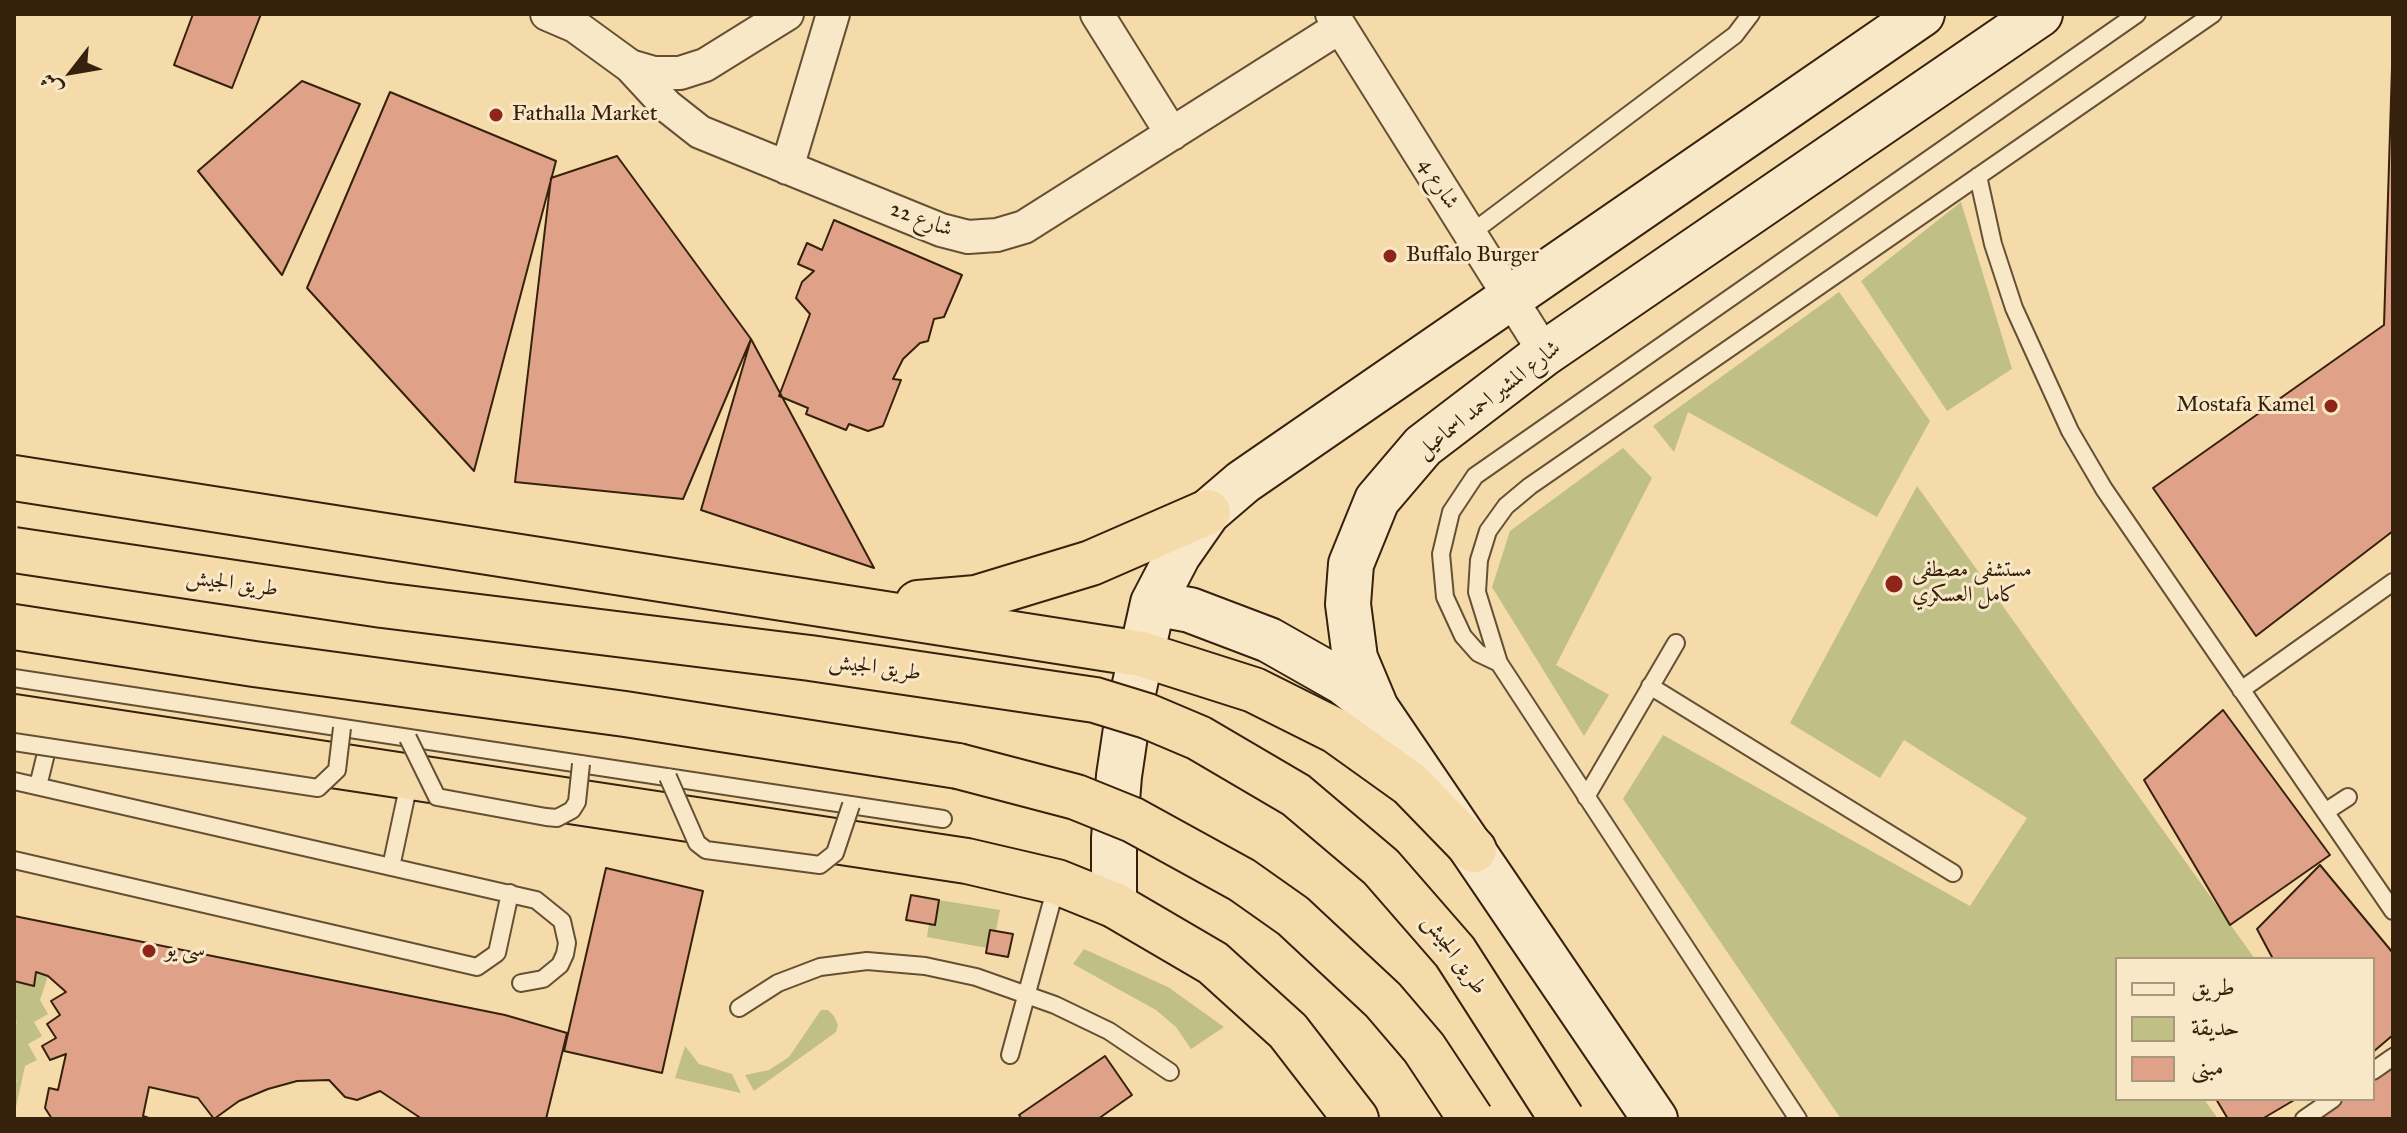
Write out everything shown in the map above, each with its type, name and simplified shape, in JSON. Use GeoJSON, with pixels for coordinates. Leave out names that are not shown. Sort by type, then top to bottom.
{"type":"FeatureCollection","features":[{"type":"Feature","properties":{"kind":"highway"},"geometry":{"type":"LineString","coordinates":[[14,478],[1141,654],[1254,690],[1336,731],[1410,784],[1474,850]]}},
{"type":"Feature","properties":{"kind":"highway"},"geometry":{"type":"LineString","coordinates":[[856,609],[976,598],[1091,563],[1208,512]]}},
{"type":"Feature","properties":{"kind":"highway","name":"طريق الجيش"},"geometry":{"type":"LineString","coordinates":[[14,550],[382,605],[810,658],[1079,698],[1147,716],[1199,738],[1284,787],[1341,829],[1381,867],[1455,952],[1562,1119]]}},
{"type":"Feature","properties":{"kind":"highway"},"geometry":{"type":"LineString","coordinates":[[14,627],[958,766],[1076,797],[1189,848],[1293,916],[1383,1000],[1424,1048],[1471,1119]]}},
{"type":"Feature","properties":{"kind":"highway"},"geometry":{"type":"LineString","coordinates":[[34,720],[409,758],[967,861],[1057,882],[1114,905],[1178,939],[1252,996],[1307,1053],[1356,1119]]}},
{"type":"Feature","properties":{"kind":"main road"},"geometry":{"type":"LineString","coordinates":[[1114,905],[1114,838],[1119,776],[1153,603],[1178,555],[1208,512],[1243,482],[1922,14]]}},
{"type":"Feature","properties":{"kind":"main road","name":"شارع المشير احمد اسماعيل"},"geometry":{"type":"LineString","coordinates":[[1655,1119],[1376,708],[1355,658],[1348,604],[1351,564],[1377,500],[1423,446],[1545,353],[2040,14]]}},
{"type":"Feature","properties":{"kind":"main road"},"geometry":{"type":"LineString","coordinates":[[1153,603],[1190,610],[1269,640],[1343,682],[1376,708]]}},
{"type":"Feature","properties":{"kind":"street","name":"شارع 22"},"geometry":{"type":"LineString","coordinates":[[547,14],[575,26],[630,66],[667,106],[700,132],[941,230],[968,237],[997,235],[1024,227],[1172,134],[1336,20]]}},
{"type":"Feature","properties":{"kind":"street"},"geometry":{"type":"LineString","coordinates":[[630,66],[667,73],[705,65],[787,14]]}},
{"type":"Feature","properties":{"kind":"street"},"geometry":{"type":"LineString","coordinates":[[787,168],[833,14]]}},
{"type":"Feature","properties":{"kind":"street"},"geometry":{"type":"LineString","coordinates":[[1097,14],[1172,134]]}},
{"type":"Feature","properties":{"kind":"street","name":"شارع 4"},"geometry":{"type":"LineString","coordinates":[[1336,20],[1545,353]]}},
{"type":"Feature","properties":{"kind":"lane"},"geometry":{"type":"LineString","coordinates":[[1470,234],[1735,35],[1751,14]]}},
{"type":"Feature","properties":{"kind":"lane"},"geometry":{"type":"LineString","coordinates":[[1499,663],[1478,653],[1463,636],[1445,597],[1441,554],[1451,512],[1475,476],[2137,14]]}},
{"type":"Feature","properties":{"kind":"lane"},"geometry":{"type":"LineString","coordinates":[[1798,1119],[1499,663],[1477,592],[1479,560],[1488,531],[1506,506],[2213,14]]}},
{"type":"Feature","properties":{"kind":"lane"},"geometry":{"type":"LineString","coordinates":[[1978,176],[1993,244],[2014,308],[2070,431],[2104,489],[2393,911]]}},
{"type":"Feature","properties":{"kind":"lane"},"geometry":{"type":"LineString","coordinates":[[2241,690],[2393,582]]}},
{"type":"Feature","properties":{"kind":"lane"},"geometry":{"type":"LineString","coordinates":[[1586,797],[1676,643]]}},
{"type":"Feature","properties":{"kind":"lane"},"geometry":{"type":"LineString","coordinates":[[14,678],[342,728],[409,758],[581,764],[943,819]]}},
{"type":"Feature","properties":{"kind":"lane"},"geometry":{"type":"LineString","coordinates":[[1650,686],[1953,873]]}},
{"type":"Feature","properties":{"kind":"lane"},"geometry":{"type":"LineString","coordinates":[[34,720],[38,786]]}},
{"type":"Feature","properties":{"kind":"lane"},"geometry":{"type":"LineString","coordinates":[[14,742],[318,788],[333,778],[337,770],[342,728]]}},
{"type":"Feature","properties":{"kind":"lane"},"geometry":{"type":"LineString","coordinates":[[409,758],[443,800],[557,818],[572,810],[577,802],[581,764]]}},
{"type":"Feature","properties":{"kind":"lane"},"geometry":{"type":"LineString","coordinates":[[391,867],[409,758]]}},
{"type":"Feature","properties":{"kind":"lane"},"geometry":{"type":"LineString","coordinates":[[668,777],[697,843],[706,850],[820,865],[835,853],[851,805]]}},
{"type":"Feature","properties":{"kind":"lane"},"geometry":{"type":"LineString","coordinates":[[14,781],[510,893],[547,905],[562,921],[566,932],[565,954],[560,965],[543,979],[521,983]]}},
{"type":"Feature","properties":{"kind":"lane"},"geometry":{"type":"LineString","coordinates":[[2325,812],[2348,797]]}},
{"type":"Feature","properties":{"kind":"lane"},"geometry":{"type":"LineString","coordinates":[[14,860],[477,967],[492,960],[497,953],[510,893]]}},
{"type":"Feature","properties":{"kind":"lane"},"geometry":{"type":"LineString","coordinates":[[1010,1055],[1057,882]]}},
{"type":"Feature","properties":{"kind":"lane"},"geometry":{"type":"LineString","coordinates":[[739,1008],[757,994],[798,973],[832,964],[867,961],[951,971],[1028,994],[1109,1031],[1170,1072]]}},
{"type":"Feature","properties":{"kind":"lane"},"geometry":{"type":"LineString","coordinates":[[2375,1070],[2393,1057]]}},
{"type":"Feature","properties":{"kind":"lane"},"geometry":{"type":"LineString","coordinates":[[2304,1119],[2330,1101]]}},
{"type":"Feature","properties":{"kind":"green space"},"geometry":{"type":"Polygon","coordinates":[[[1961,202],[2012,369],[1947,411],[1861,281],[1961,202]]]}},
{"type":"Feature","properties":{"kind":"green space"},"geometry":{"type":"Polygon","coordinates":[[[1839,292],[1930,421],[1877,517],[1688,412],[1674,452],[1653,426],[1839,292]]]}},
{"type":"Feature","properties":{"kind":"green space"},"geometry":{"type":"Polygon","coordinates":[[[1623,448],[1652,478],[1556,665],[1609,695],[1584,736],[1492,587],[1510,531],[1623,448]]]}},
{"type":"Feature","properties":{"kind":"green space"},"geometry":{"type":"Polygon","coordinates":[[[1917,486],[2254,957],[2115,957],[2115,1101],[2205,1101],[2218,1119],[1841,1119],[1623,799],[1663,735],[1970,906],[2027,818],[1904,740],[1880,778],[1790,723],[1917,486]]]}},
{"type":"Feature","properties":{"kind":"green space"},"geometry":{"type":"Polygon","coordinates":[[[939,900],[1000,910],[996,930],[990,930],[987,948],[927,937],[929,924],[935,924],[939,900]]]}},
{"type":"Feature","properties":{"kind":"green space"},"geometry":{"type":"Polygon","coordinates":[[[1084,949],[1168,987],[1224,1027],[1191,1049],[1176,1027],[1156,1010],[1073,964],[1084,949]]]}},
{"type":"Feature","properties":{"kind":"green space"},"geometry":{"type":"Polygon","coordinates":[[[36,972],[48,976],[40,1000],[48,1014],[34,1022],[42,1036],[28,1044],[37,1060],[25,1066],[14,1116],[14,1084],[17,1081],[14,1076],[14,1025],[17,1023],[14,1017],[14,981],[33,986],[36,972]]]}},
{"type":"Feature","properties":{"kind":"green space"},"geometry":{"type":"Polygon","coordinates":[[[821,1010],[828,1010],[834,1016],[838,1025],[836,1032],[754,1091],[745,1075],[769,1070],[789,1057],[821,1010]]]}},
{"type":"Feature","properties":{"kind":"green space"},"geometry":{"type":"Polygon","coordinates":[[[685,1046],[699,1064],[732,1074],[741,1093],[675,1078],[685,1046]]]}},
{"type":"Feature","properties":{"kind":"building"},"geometry":{"type":"Polygon","coordinates":[[[193,14],[261,14],[232,88],[174,65],[193,14]]]}},
{"type":"Feature","properties":{"kind":"building","name":"Mostafa Kamel"},"geometry":{"type":"Polygon","coordinates":[[[2393,36],[2393,531],[2256,636],[2153,488],[2384,325],[2393,36]]]}},
{"type":"Feature","properties":{"kind":"building"},"geometry":{"type":"Polygon","coordinates":[[[302,81],[360,104],[282,275],[198,171],[302,81]]]}},
{"type":"Feature","properties":{"kind":"building"},"geometry":{"type":"Polygon","coordinates":[[[390,92],[556,161],[474,471],[307,288],[390,92]]]}},
{"type":"Feature","properties":{"kind":"building"},"geometry":{"type":"Polygon","coordinates":[[[617,156],[751,339],[683,499],[515,482],[551,178],[617,156]]]}},
{"type":"Feature","properties":{"kind":"building"},"geometry":{"type":"Polygon","coordinates":[[[834,220],[962,275],[944,317],[934,319],[928,341],[920,343],[903,359],[893,379],[901,380],[883,426],[868,431],[849,424],[846,430],[806,414],[808,408],[779,396],[810,314],[796,298],[802,282],[814,271],[798,264],[807,243],[822,250],[834,220]]]}},
{"type":"Feature","properties":{"kind":"building"},"geometry":{"type":"Polygon","coordinates":[[[751,339],[874,568],[701,510],[751,339]]]}},
{"type":"Feature","properties":{"kind":"building"},"geometry":{"type":"Polygon","coordinates":[[[2223,710],[2330,855],[2230,925],[2144,780],[2223,710]]]}},
{"type":"Feature","properties":{"kind":"building"},"geometry":{"type":"Polygon","coordinates":[[[2320,865],[2393,953],[2393,1035],[2375,1050],[2375,957],[2272,957],[2257,929],[2320,865]]]}},
{"type":"Feature","properties":{"kind":"building"},"geometry":{"type":"Polygon","coordinates":[[[606,868],[703,891],[662,1073],[564,1051],[606,868]]]}},
{"type":"Feature","properties":{"kind":"building"},"geometry":{"type":"Polygon","coordinates":[[[911,895],[939,900],[935,925],[906,920],[911,895]]]}},
{"type":"Feature","properties":{"kind":"building"},"geometry":{"type":"Polygon","coordinates":[[[14,916],[505,1015],[567,1033],[546,1119],[422,1119],[380,1091],[357,1100],[345,1097],[329,1080],[297,1081],[268,1089],[239,1101],[214,1119],[198,1098],[149,1087],[143,1116],[152,1119],[52,1119],[45,1108],[49,1088],[58,1090],[66,1054],[50,1060],[42,1046],[56,1038],[47,1024],[60,1015],[51,1001],[66,992],[48,976],[36,972],[34,986],[14,981],[14,916]]]}},
{"type":"Feature","properties":{"kind":"building"},"geometry":{"type":"Polygon","coordinates":[[[990,930],[1013,934],[1008,957],[986,953],[990,930]]]}},
{"type":"Feature","properties":{"kind":"building"},"geometry":{"type":"Polygon","coordinates":[[[2393,1046],[2393,1119],[2320,1119],[2338,1101],[2375,1101],[2375,1064],[2393,1046]]]}},
{"type":"Feature","properties":{"kind":"building"},"geometry":{"type":"Polygon","coordinates":[[[1105,1056],[1132,1095],[1098,1119],[1022,1119],[1019,1115],[1105,1056]]]}},
{"type":"Feature","properties":{"kind":"building"},"geometry":{"type":"Polygon","coordinates":[[[2217,1101],[2293,1101],[2262,1119],[2228,1119],[2217,1101]]]}},
{"type":"Feature","properties":{"kind":"place","name":"Fathalla Market"},"geometry":{"type":"Point","coordinates":[496,115]}},
{"type":"Feature","properties":{"kind":"place","name":"Buffalo Burger"},"geometry":{"type":"Point","coordinates":[1390,256]}},
{"type":"Feature","properties":{"kind":"place","name":"Mostafa Kamel"},"geometry":{"type":"Point","coordinates":[2331,406]}},
{"type":"Feature","properties":{"kind":"place","name":"مستشفى مصطفى كامل العسكري"},"geometry":{"type":"Point","coordinates":[1894,584]}},
{"type":"Feature","properties":{"kind":"place","name":"سى يو"},"geometry":{"type":"Point","coordinates":[149,951]}}]}
